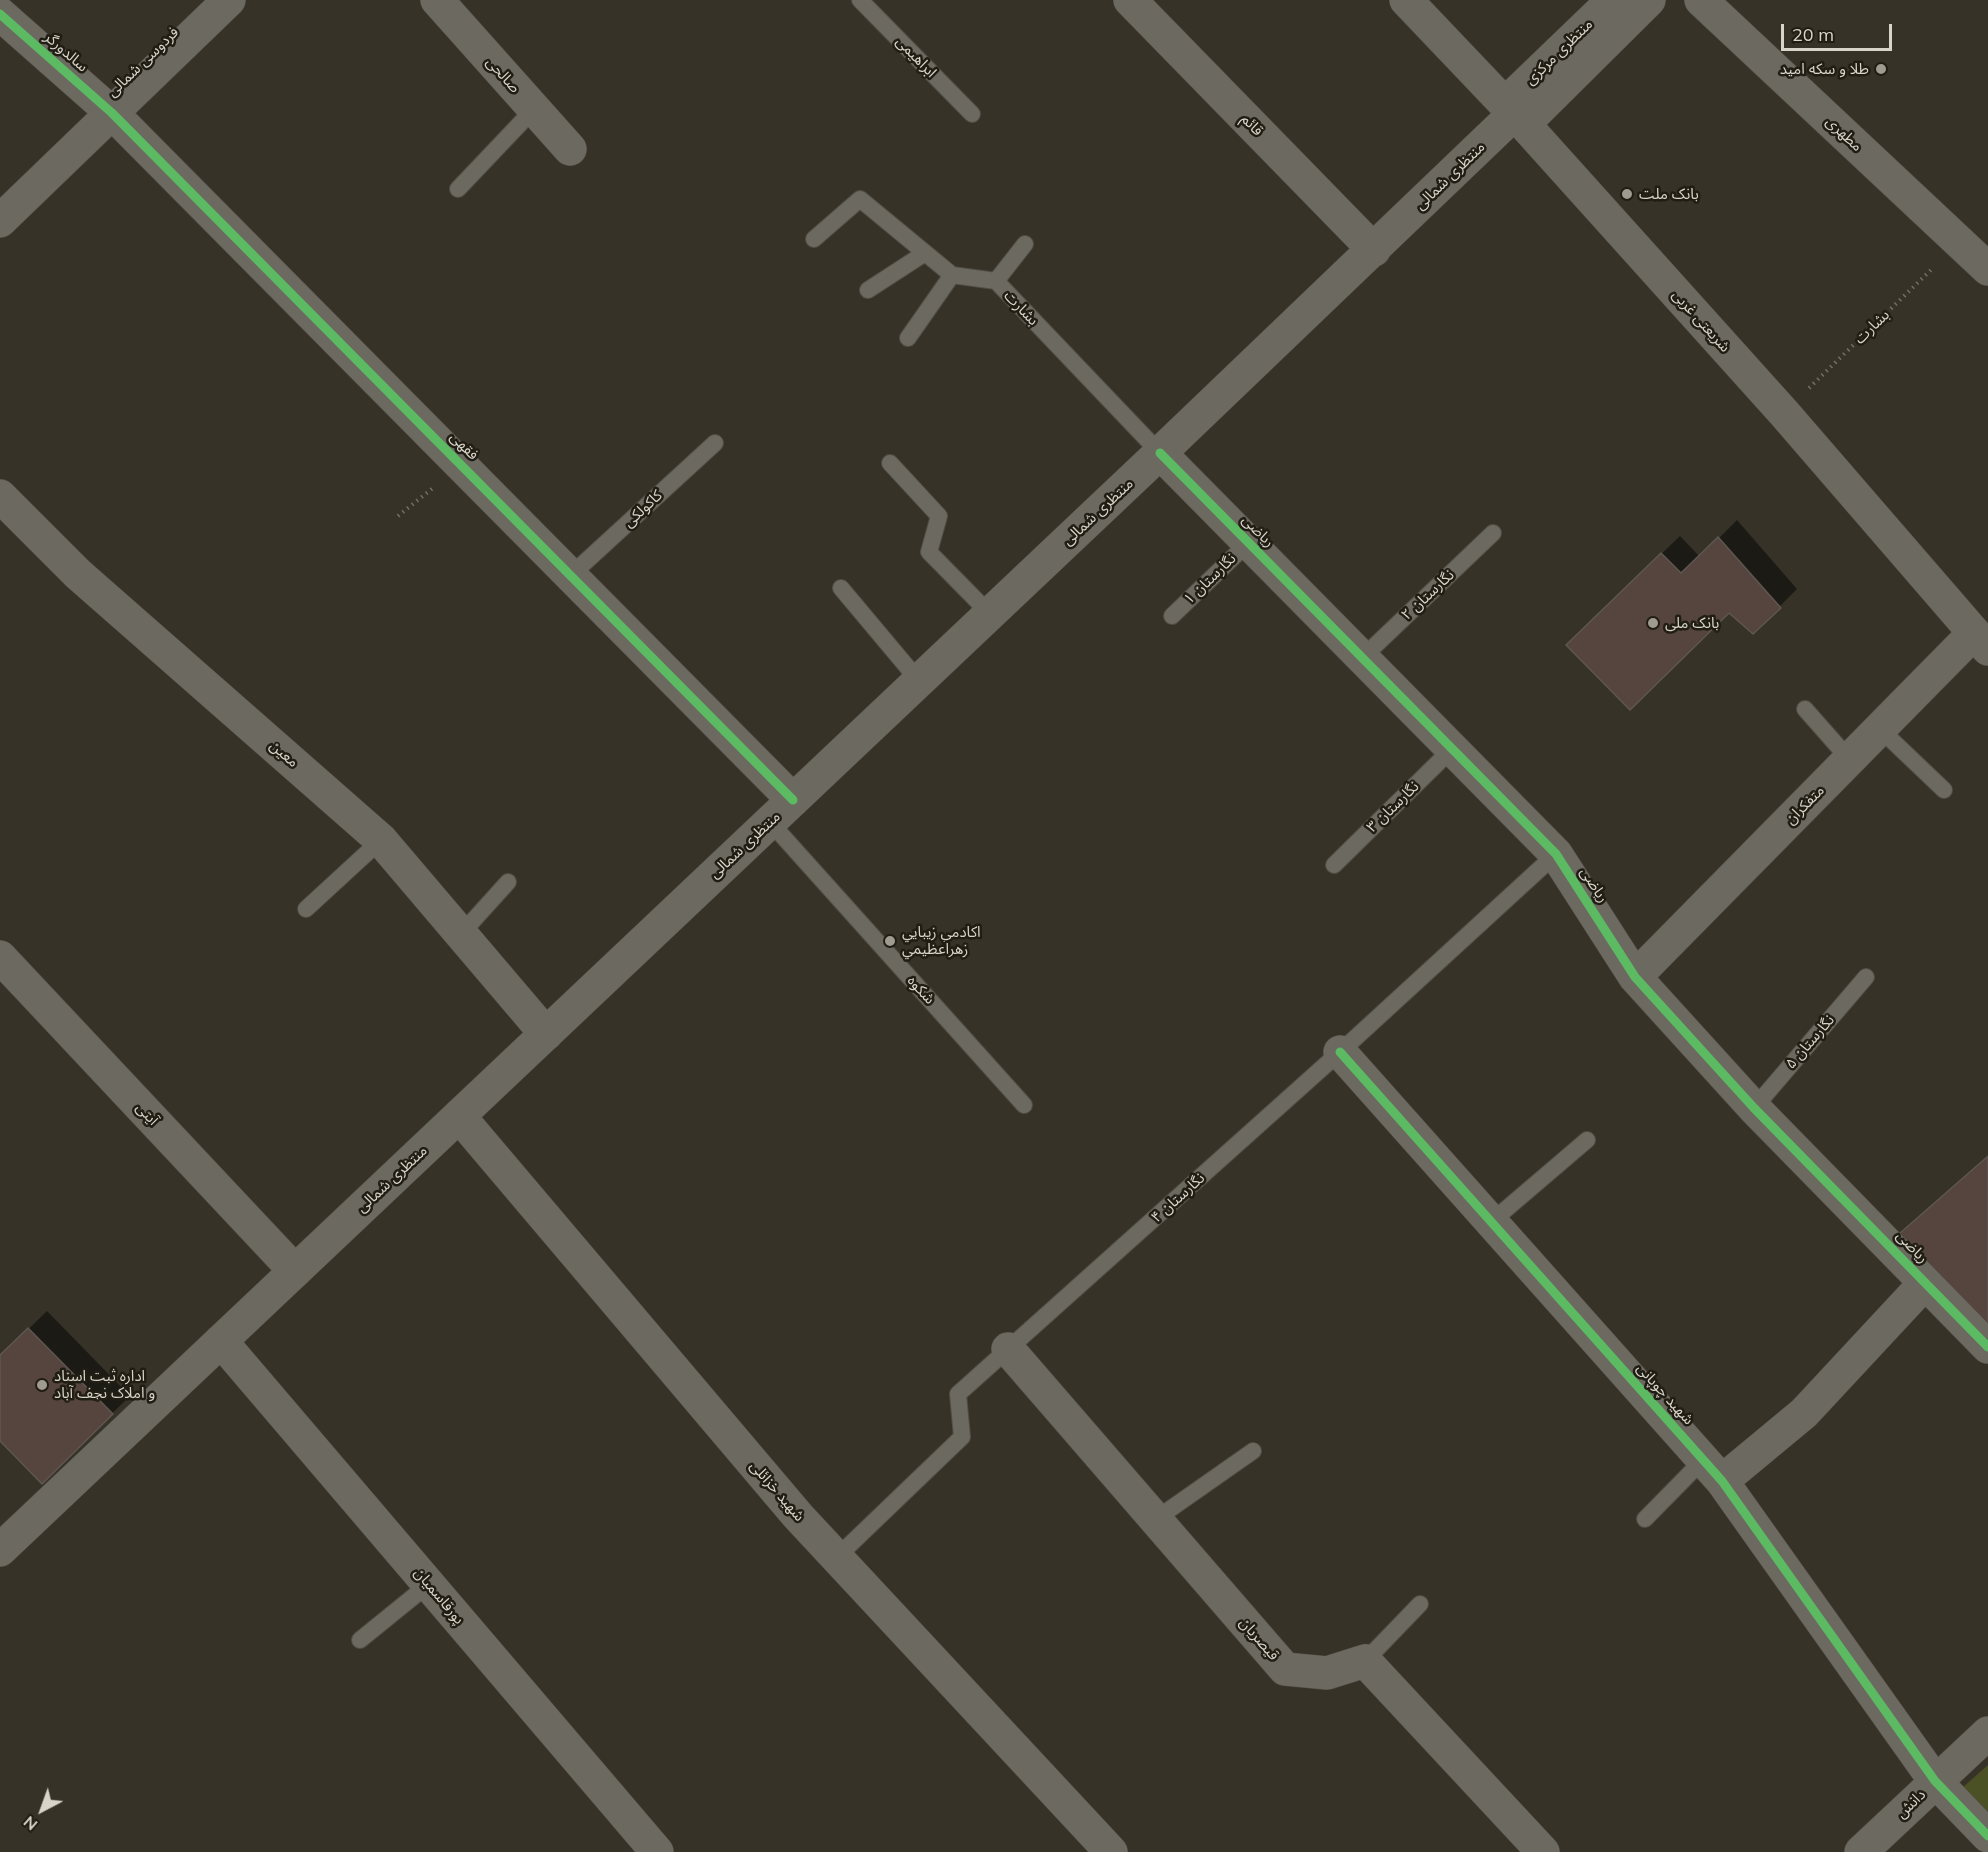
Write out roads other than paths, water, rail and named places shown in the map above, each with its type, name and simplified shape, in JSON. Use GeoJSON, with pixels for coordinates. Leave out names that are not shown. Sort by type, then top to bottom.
{"type":"FeatureCollection","features":[{"type":"Feature","properties":{"kind":"street","name":"فردوسی شمالی"},"geometry":{"type":"LineString","coordinates":[[0,221],[229,0]]}},
{"type":"Feature","properties":{"kind":"street","name":"صالحی"},"geometry":{"type":"LineString","coordinates":[[437,0],[570,149]]}},
{"type":"Feature","properties":{"kind":"street","name":"قائم"},"geometry":{"type":"LineString","coordinates":[[1131,0],[1374,250]]}},
{"type":"Feature","properties":{"kind":"street","name":"شریعتی غربی"},"geometry":{"type":"LineString","coordinates":[[1406,0],[1514,114],[1784,413],[1981,641]]}},
{"type":"Feature","properties":{"kind":"street","name":"منتظری مرکزی"},"geometry":{"type":"LineString","coordinates":[[1514,114],[1613,0]]}},
{"type":"Feature","properties":{"kind":"street"},"geometry":{"type":"LineString","coordinates":[[1514,114],[1649,0]]}},
{"type":"Feature","properties":{"kind":"street","name":"مطهری"},"geometry":{"type":"LineString","coordinates":[[1701,0],[1988,269]]}},
{"type":"Feature","properties":{"kind":"street","name":"سالدورگر"},"geometry":{"type":"LineString","coordinates":[[0,14],[112,113]]}},
{"type":"Feature","properties":{"kind":"street","name":"فقهی"},"geometry":{"type":"LineString","coordinates":[[112,113],[793,800]]}},
{"type":"Feature","properties":{"kind":"street","name":"منتظری شمالی"},"geometry":{"type":"LineString","coordinates":[[3,1539],[221,1341],[1374,250],[1514,114]]}},
{"type":"Feature","properties":{"kind":"street","name":"ریاضی"},"geometry":{"type":"LineString","coordinates":[[1160,453],[1556,854],[1635,977],[1754,1108],[1988,1347]]}},
{"type":"Feature","properties":{"kind":"street","name":"معین"},"geometry":{"type":"LineString","coordinates":[[0,496],[78,574],[381,840],[546,1034]]}},
{"type":"Feature","properties":{"kind":"street","name":"متفکران"},"geometry":{"type":"LineString","coordinates":[[1635,977],[1880,729],[1981,641]]}},
{"type":"Feature","properties":{"kind":"street","name":"آیتی"},"geometry":{"type":"LineString","coordinates":[[0,957],[295,1271]]}},
{"type":"Feature","properties":{"kind":"street","name":"شهید چوپانی"},"geometry":{"type":"LineString","coordinates":[[1341,1052],[1713,1471],[1935,1781],[1988,1836]]}},
{"type":"Feature","properties":{"kind":"street","name":"شهید خزائلی"},"geometry":{"type":"LineString","coordinates":[[459,1116],[798,1516],[1112,1852]]}},
{"type":"Feature","properties":{"kind":"street"},"geometry":{"type":"LineString","coordinates":[[1713,1471],[1804,1413],[1925,1282]]}},
{"type":"Feature","properties":{"kind":"street","name":"پورقاسمیان"},"geometry":{"type":"LineString","coordinates":[[221,1341],[657,1852]]}},
{"type":"Feature","properties":{"kind":"street","name":"قیصریان"},"geometry":{"type":"LineString","coordinates":[[1008,1349],[1285,1669],[1327,1673],[1365,1661]]}},
{"type":"Feature","properties":{"kind":"street"},"geometry":{"type":"LineString","coordinates":[[1365,1661],[1544,1852]]}},
{"type":"Feature","properties":{"kind":"street","name":"دانش"},"geometry":{"type":"LineString","coordinates":[[1861,1852],[1988,1733]]}},
{"type":"Feature","properties":{"kind":"lane","name":"ابراهیمی"},"geometry":{"type":"LineString","coordinates":[[860,0],[972,114]]}},
{"type":"Feature","properties":{"kind":"lane"},"geometry":{"type":"LineString","coordinates":[[458,189],[534,109]]}},
{"type":"Feature","properties":{"kind":"lane"},"geometry":{"type":"LineString","coordinates":[[814,239],[860,199],[952,275],[908,338]]}},
{"type":"Feature","properties":{"kind":"lane"},"geometry":{"type":"LineString","coordinates":[[996,281],[1025,244]]}},
{"type":"Feature","properties":{"kind":"lane"},"geometry":{"type":"LineString","coordinates":[[868,290],[926,253]]}},
{"type":"Feature","properties":{"kind":"lane","name":"بشارت"},"geometry":{"type":"LineString","coordinates":[[952,275],[996,281],[1160,453]]}},
{"type":"Feature","properties":{"kind":"lane","name":"کاکولکی"},"geometry":{"type":"LineString","coordinates":[[571,576],[715,443]]}},
{"type":"Feature","properties":{"kind":"lane"},"geometry":{"type":"LineString","coordinates":[[890,463],[939,516],[929,552],[990,614]]}},
{"type":"Feature","properties":{"kind":"lane","name":"نگارستان ۲"},"geometry":{"type":"LineString","coordinates":[[1362,658],[1493,533]]}},
{"type":"Feature","properties":{"kind":"lane","name":"نگارستان ۱"},"geometry":{"type":"LineString","coordinates":[[1172,615],[1248,543]]}},
{"type":"Feature","properties":{"kind":"lane"},"geometry":{"type":"LineString","coordinates":[[841,588],[919,681]]}},
{"type":"Feature","properties":{"kind":"lane"},"geometry":{"type":"LineString","coordinates":[[1805,709],[1850,760]]}},
{"type":"Feature","properties":{"kind":"lane"},"geometry":{"type":"LineString","coordinates":[[1880,729],[1944,790]]}},
{"type":"Feature","properties":{"kind":"lane","name":"نگارستان ۳"},"geometry":{"type":"LineString","coordinates":[[1334,865],[1452,749]]}},
{"type":"Feature","properties":{"kind":"lane","name":"شکوه"},"geometry":{"type":"LineString","coordinates":[[770,822],[1024,1105]]}},
{"type":"Feature","properties":{"kind":"lane"},"geometry":{"type":"LineString","coordinates":[[306,909],[381,840]]}},
{"type":"Feature","properties":{"kind":"lane","name":"نگارستان ۴"},"geometry":{"type":"LineString","coordinates":[[837,1557],[962,1437],[958,1394],[1341,1052],[1556,854]]}},
{"type":"Feature","properties":{"kind":"lane"},"geometry":{"type":"LineString","coordinates":[[461,934],[508,882]]}},
{"type":"Feature","properties":{"kind":"lane","name":"نگارستان ۵"},"geometry":{"type":"LineString","coordinates":[[1754,1108],[1866,977]]}},
{"type":"Feature","properties":{"kind":"lane"},"geometry":{"type":"LineString","coordinates":[[1491,1222],[1587,1140]]}},
{"type":"Feature","properties":{"kind":"lane"},"geometry":{"type":"LineString","coordinates":[[1156,1519],[1253,1451]]}},
{"type":"Feature","properties":{"kind":"lane"},"geometry":{"type":"LineString","coordinates":[[1645,1519],[1713,1471]]}},
{"type":"Feature","properties":{"kind":"lane"},"geometry":{"type":"LineString","coordinates":[[360,1640],[429,1584]]}},
{"type":"Feature","properties":{"kind":"lane"},"geometry":{"type":"LineString","coordinates":[[1365,1661],[1420,1604]]}},
{"type":"Feature","properties":{"kind":"place","name":"طلا و سکه امید"},"geometry":{"type":"Point","coordinates":[1881,69]}},
{"type":"Feature","properties":{"kind":"place","name":"بانک ملت"},"geometry":{"type":"Point","coordinates":[1627,194]}},
{"type":"Feature","properties":{"kind":"place","name":"بانک ملی"},"geometry":{"type":"Point","coordinates":[1653,623]}},
{"type":"Feature","properties":{"kind":"place","name":"اكادمي زيبايي زهراعظيمي"},"geometry":{"type":"Point","coordinates":[890,941]}},
{"type":"Feature","properties":{"kind":"place","name":"اداره ثبت اسناد و املاک نجف آباد"},"geometry":{"type":"Point","coordinates":[42,1385]}}]}
